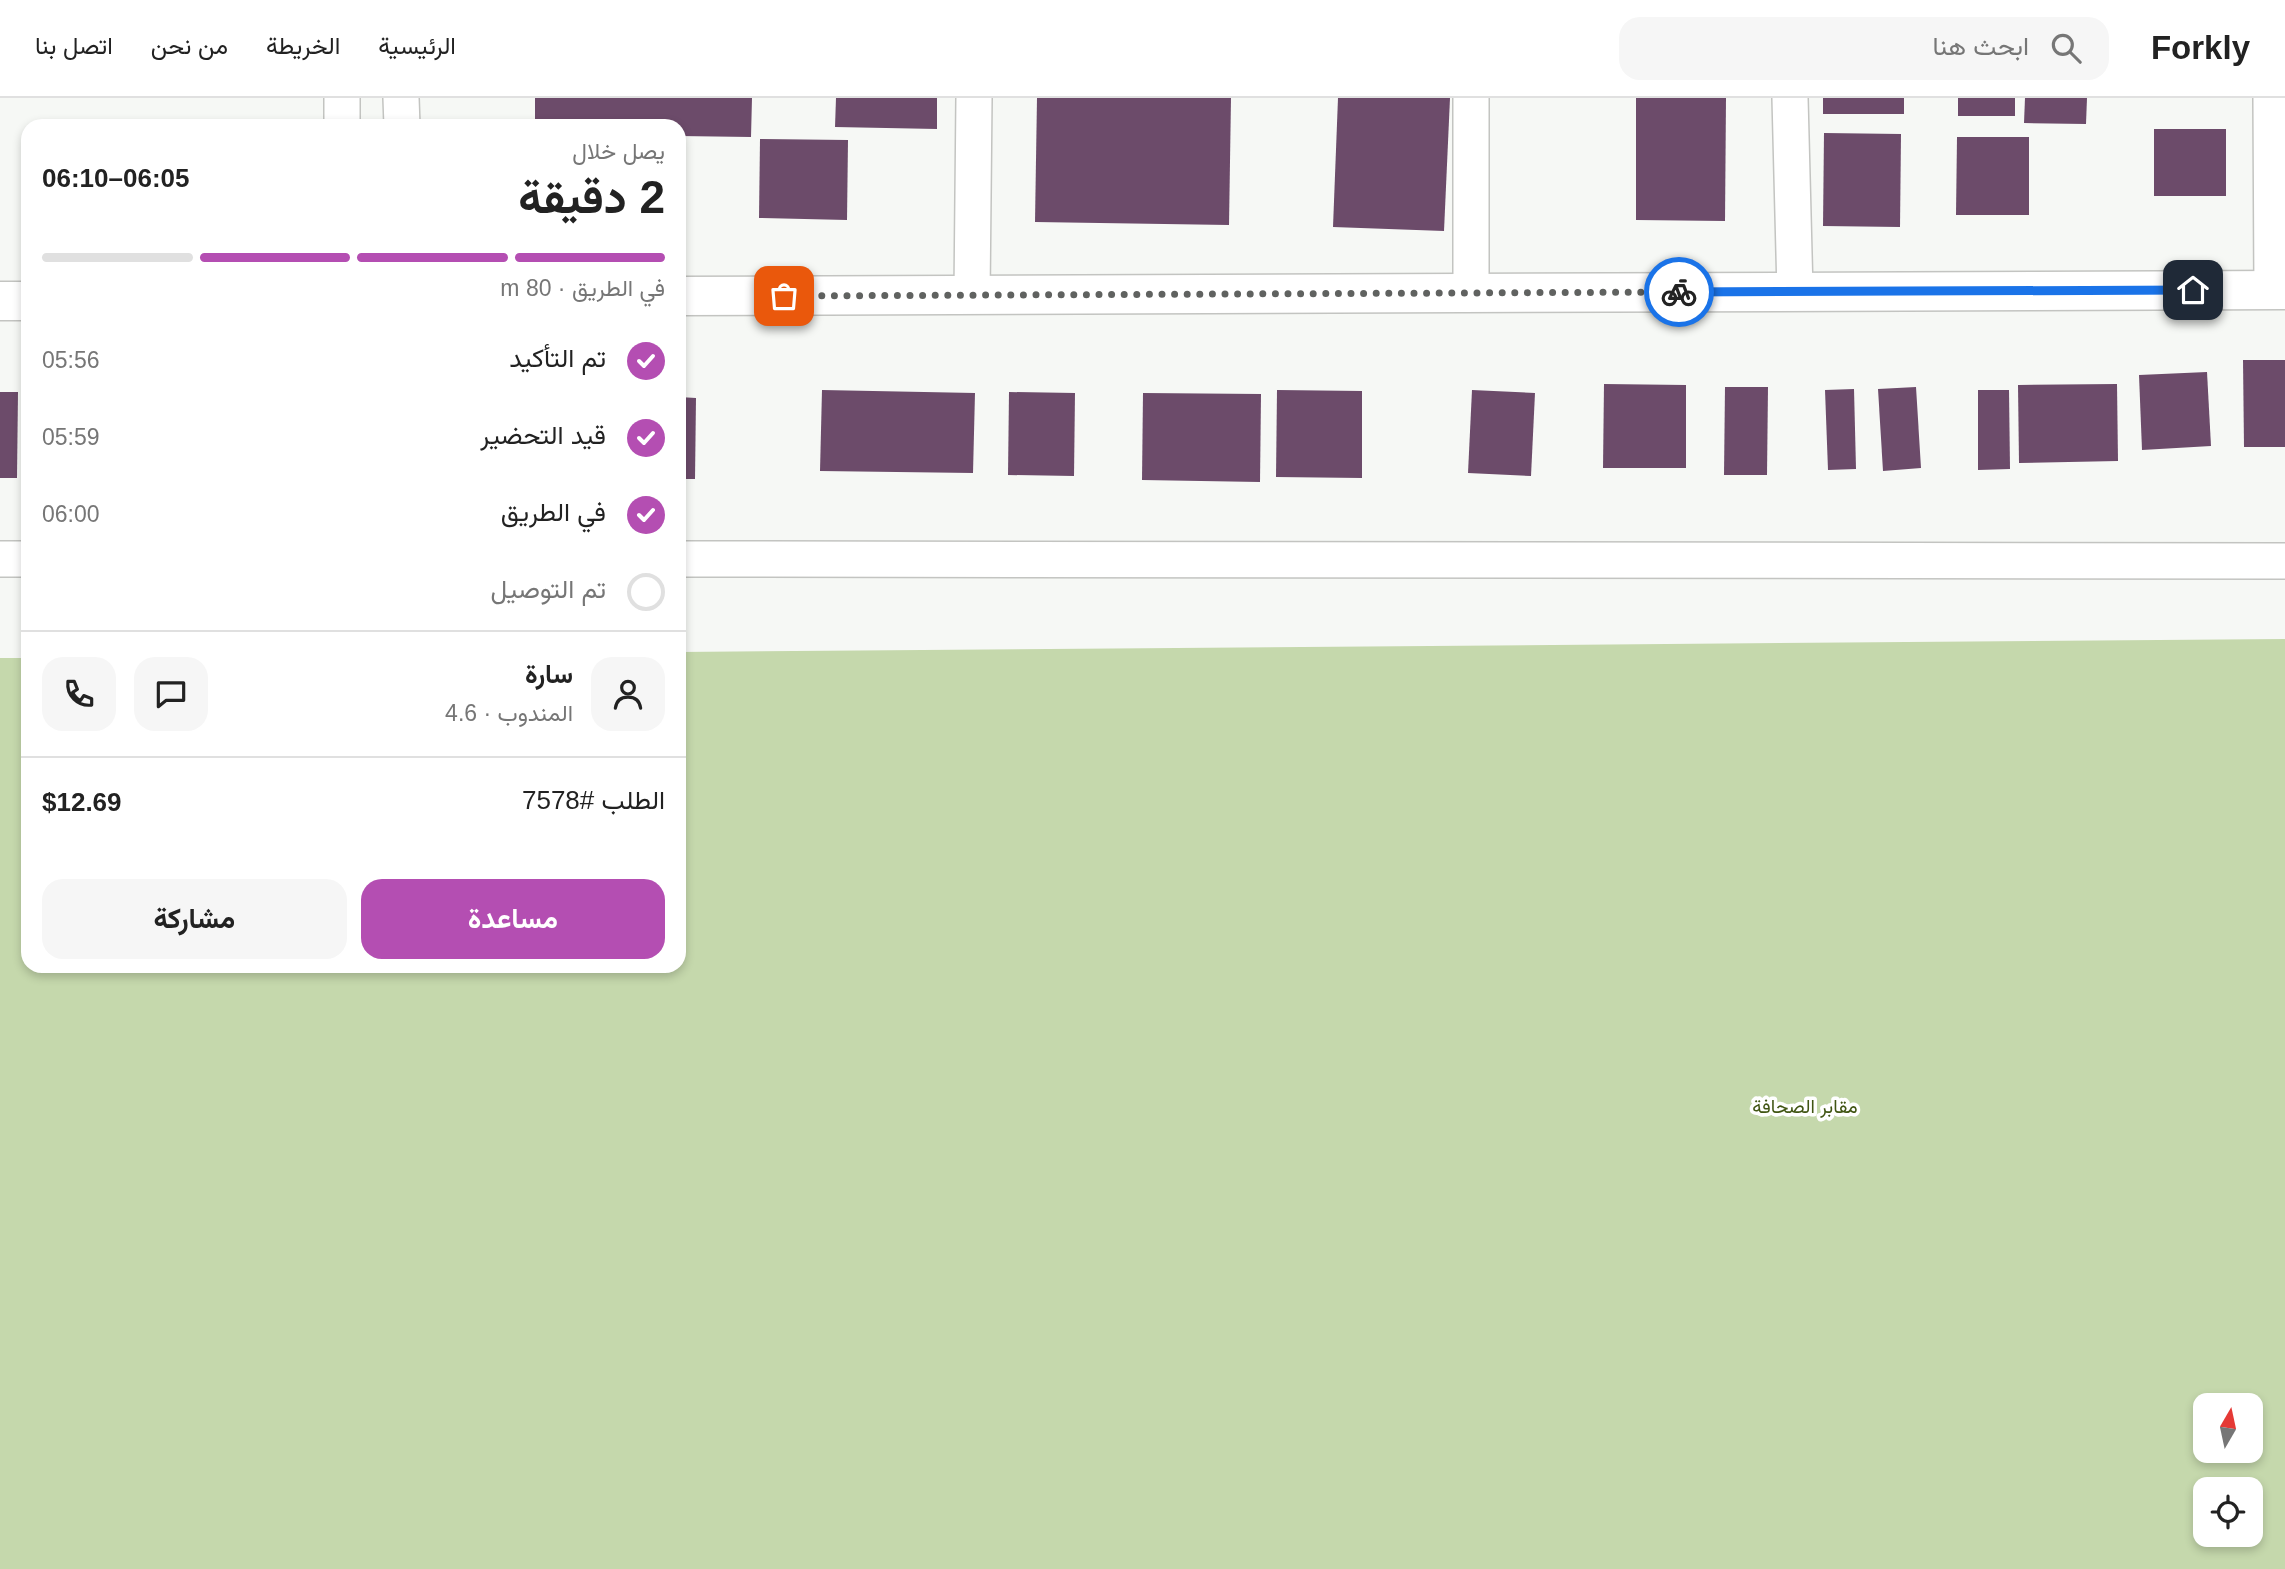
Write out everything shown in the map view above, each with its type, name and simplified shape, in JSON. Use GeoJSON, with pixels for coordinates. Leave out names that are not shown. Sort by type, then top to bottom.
{"type":"FeatureCollection","features":[{"type":"Feature","properties":{"kind":"street"},"geometry":{"type":"LineString","coordinates":[[342,98],[342,119]]}},
{"type":"Feature","properties":{"kind":"street"},"geometry":{"type":"LineString","coordinates":[[401,98],[402,119]]}},
{"type":"Feature","properties":{"kind":"street"},"geometry":{"type":"LineString","coordinates":[[972,295],[974,98]]}},
{"type":"Feature","properties":{"kind":"street"},"geometry":{"type":"LineString","coordinates":[[1471,98],[1471,293]]}},
{"type":"Feature","properties":{"kind":"street"},"geometry":{"type":"LineString","coordinates":[[1790,98],[1795,292]]}},
{"type":"Feature","properties":{"kind":"street"},"geometry":{"type":"LineString","coordinates":[[686,296],[2279,290],[2271,98]]}},
{"type":"Feature","properties":{"kind":"street"},"geometry":{"type":"LineString","coordinates":[[0,301],[21,301]]}},
{"type":"Feature","properties":{"kind":"street"},"geometry":{"type":"LineString","coordinates":[[0,559],[21,559]]}},
{"type":"Feature","properties":{"kind":"street"},"geometry":{"type":"LineString","coordinates":[[686,559],[2285,561]]}},
{"type":"Feature","properties":{"kind":"green space","name":"مقابر الصحافة"},"geometry":{"type":"Polygon","coordinates":[[[2285,639],[2285,1569],[0,1569],[0,658],[21,658],[21,973],[686,973],[686,652],[2285,639]]]}},
{"type":"Feature","properties":{"kind":"building"},"geometry":{"type":"Polygon","coordinates":[[[535,98],[752,98],[751,137],[686,136],[686,119],[535,119],[535,98]]]}},
{"type":"Feature","properties":{"kind":"building"},"geometry":{"type":"Polygon","coordinates":[[[836,98],[937,98],[937,129],[835,127],[836,98]]]}},
{"type":"Feature","properties":{"kind":"building"},"geometry":{"type":"Polygon","coordinates":[[[1037,98],[1231,98],[1229,225],[1035,222],[1037,98]]]}},
{"type":"Feature","properties":{"kind":"building"},"geometry":{"type":"Polygon","coordinates":[[[1338,98],[1450,98],[1444,231],[1333,227],[1338,98]]]}},
{"type":"Feature","properties":{"kind":"building"},"geometry":{"type":"Polygon","coordinates":[[[1636,98],[1726,98],[1725,221],[1636,220],[1636,98]]]}},
{"type":"Feature","properties":{"kind":"building"},"geometry":{"type":"Polygon","coordinates":[[[1823,98],[1904,98],[1904,114],[1823,114],[1823,98]]]}},
{"type":"Feature","properties":{"kind":"building"},"geometry":{"type":"Polygon","coordinates":[[[1958,98],[2015,98],[2015,116],[1958,116],[1958,98]]]}},
{"type":"Feature","properties":{"kind":"building"},"geometry":{"type":"Polygon","coordinates":[[[2025,98],[2087,98],[2086,124],[2024,123],[2025,98]]]}},
{"type":"Feature","properties":{"kind":"building"},"geometry":{"type":"Polygon","coordinates":[[[2154,129],[2226,129],[2226,196],[2154,196],[2154,129]]]}},
{"type":"Feature","properties":{"kind":"building"},"geometry":{"type":"Polygon","coordinates":[[[1824,133],[1901,134],[1900,227],[1823,226],[1824,133]]]}},
{"type":"Feature","properties":{"kind":"building"},"geometry":{"type":"Polygon","coordinates":[[[1957,137],[2029,137],[2029,215],[1956,215],[1957,137]]]}},
{"type":"Feature","properties":{"kind":"building"},"geometry":{"type":"Polygon","coordinates":[[[760,139],[848,140],[847,220],[759,218],[760,139]]]}},
{"type":"Feature","properties":{"kind":"building"},"geometry":{"type":"Polygon","coordinates":[[[2243,360],[2285,360],[2285,447],[2244,447],[2243,360]]]}},
{"type":"Feature","properties":{"kind":"building"},"geometry":{"type":"Polygon","coordinates":[[[2207,372],[2211,446],[2142,450],[2139,375],[2207,372]]]}},
{"type":"Feature","properties":{"kind":"building"},"geometry":{"type":"Polygon","coordinates":[[[1604,384],[1686,385],[1686,468],[1603,468],[1604,384]]]}},
{"type":"Feature","properties":{"kind":"building"},"geometry":{"type":"Polygon","coordinates":[[[2117,384],[2118,461],[2019,463],[2018,385],[2117,384]]]}},
{"type":"Feature","properties":{"kind":"building"},"geometry":{"type":"Polygon","coordinates":[[[1725,387],[1768,387],[1767,475],[1724,475],[1725,387]]]}},
{"type":"Feature","properties":{"kind":"building"},"geometry":{"type":"Polygon","coordinates":[[[1916,387],[1921,468],[1883,471],[1878,389],[1916,387]]]}},
{"type":"Feature","properties":{"kind":"building"},"geometry":{"type":"Polygon","coordinates":[[[1854,389],[1856,469],[1828,470],[1825,390],[1854,389]]]}},
{"type":"Feature","properties":{"kind":"building"},"geometry":{"type":"Polygon","coordinates":[[[822,390],[975,393],[973,473],[820,471],[822,390]]]}},
{"type":"Feature","properties":{"kind":"building"},"geometry":{"type":"Polygon","coordinates":[[[1277,390],[1362,391],[1362,478],[1276,477],[1277,390]]]}},
{"type":"Feature","properties":{"kind":"building"},"geometry":{"type":"Polygon","coordinates":[[[1472,390],[1535,393],[1531,476],[1468,473],[1472,390]]]}},
{"type":"Feature","properties":{"kind":"building"},"geometry":{"type":"Polygon","coordinates":[[[1978,390],[2009,390],[2010,469],[1978,470],[1978,390]]]}},
{"type":"Feature","properties":{"kind":"building"},"geometry":{"type":"Polygon","coordinates":[[[0,392],[18,392],[17,478],[0,478],[0,392]]]}},
{"type":"Feature","properties":{"kind":"building"},"geometry":{"type":"Polygon","coordinates":[[[1009,392],[1075,393],[1074,476],[1008,475],[1009,392]]]}},
{"type":"Feature","properties":{"kind":"building"},"geometry":{"type":"Polygon","coordinates":[[[1143,393],[1261,394],[1260,482],[1142,480],[1143,393]]]}},
{"type":"Feature","properties":{"kind":"building"},"geometry":{"type":"Polygon","coordinates":[[[686,397],[696,398],[695,479],[686,479],[686,397]]]}},
{"type":"Feature","properties":{"kind":"way so far"},"geometry":{"type":"LineString","coordinates":[[784,296],[1679,292]]}},
{"type":"Feature","properties":{"kind":"route"},"geometry":{"type":"LineString","coordinates":[[1679,292],[2193,290]]}}]}
